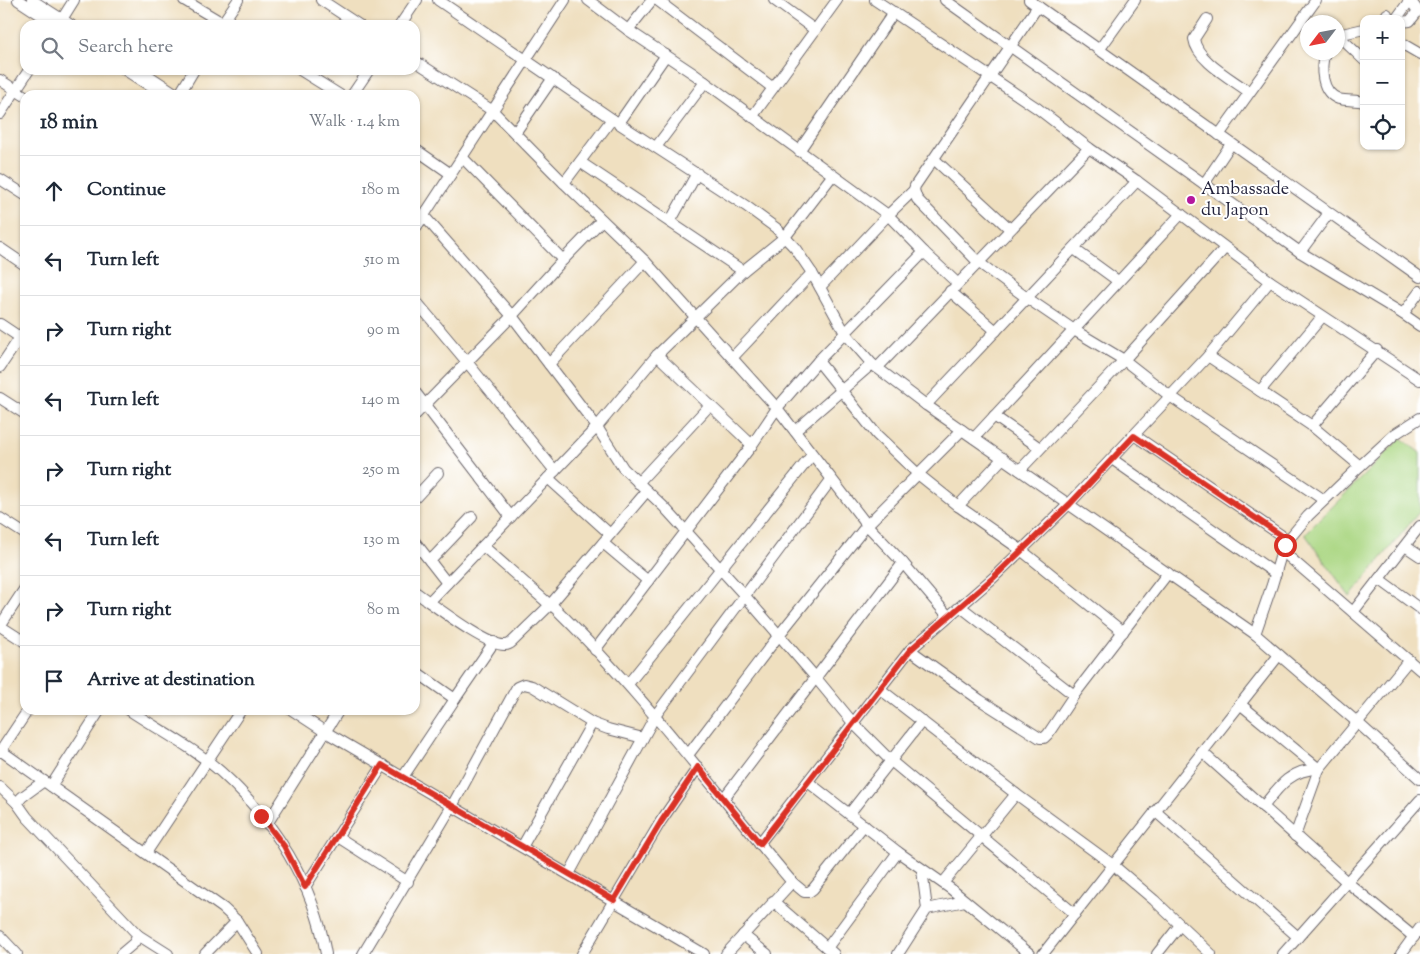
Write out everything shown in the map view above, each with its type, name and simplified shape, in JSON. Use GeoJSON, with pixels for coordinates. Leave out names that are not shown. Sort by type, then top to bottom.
{"type":"FeatureCollection","features":[{"type":"Feature","properties":{"kind":"street"},"geometry":{"type":"LineString","coordinates":[[18,0],[55,20]]}},
{"type":"Feature","properties":{"kind":"street"},"geometry":{"type":"LineString","coordinates":[[32,0],[57,20]]}},
{"type":"Feature","properties":{"kind":"street"},"geometry":{"type":"LineString","coordinates":[[64,20],[74,0]]}},
{"type":"Feature","properties":{"kind":"street"},"geometry":{"type":"LineString","coordinates":[[184,0],[216,20]]}},
{"type":"Feature","properties":{"kind":"street"},"geometry":{"type":"LineString","coordinates":[[226,20],[238,0]]}},
{"type":"Feature","properties":{"kind":"street"},"geometry":{"type":"LineString","coordinates":[[321,0],[351,20]]}},
{"type":"Feature","properties":{"kind":"street"},"geometry":{"type":"LineString","coordinates":[[403,20],[417,0]]}},
{"type":"Feature","properties":{"kind":"street"},"geometry":{"type":"LineString","coordinates":[[438,0],[776,228],[795,248],[812,273],[845,333],[874,366],[962,430],[1254,634],[1358,722],[1420,779]]}},
{"type":"Feature","properties":{"kind":"street"},"geometry":{"type":"LineString","coordinates":[[420,215],[451,174],[565,0]]}},
{"type":"Feature","properties":{"kind":"street"},"geometry":{"type":"LineString","coordinates":[[588,0],[628,30],[705,82],[888,215],[996,331]]}},
{"type":"Feature","properties":{"kind":"street"},"geometry":{"type":"LineString","coordinates":[[628,30],[652,0]]}},
{"type":"Feature","properties":{"kind":"street"},"geometry":{"type":"LineString","coordinates":[[657,0],[773,88]]}},
{"type":"Feature","properties":{"kind":"street"},"geometry":{"type":"LineString","coordinates":[[774,0],[815,30]]}},
{"type":"Feature","properties":{"kind":"street"},"geometry":{"type":"LineString","coordinates":[[752,117],[837,0]]}},
{"type":"Feature","properties":{"kind":"street"},"geometry":{"type":"LineString","coordinates":[[875,0],[1037,108],[1270,281],[1420,380]]}},
{"type":"Feature","properties":{"kind":"street"},"geometry":{"type":"LineString","coordinates":[[946,0],[1300,252],[1420,326]]}},
{"type":"Feature","properties":{"kind":"street"},"geometry":{"type":"LineString","coordinates":[[1029,0],[1420,277]]}},
{"type":"Feature","properties":{"kind":"street"},"geometry":{"type":"LineString","coordinates":[[1099,50],[1135,0]]}},
{"type":"Feature","properties":{"kind":"street"},"geometry":{"type":"LineString","coordinates":[[1219,135],[1316,0]]}},
{"type":"Feature","properties":{"kind":"street"},"geometry":{"type":"LineString","coordinates":[[1392,15],[1410,0],[1418,11],[1410,21],[1405,22]]}},
{"type":"Feature","properties":{"kind":"street"},"geometry":{"type":"LineString","coordinates":[[820,287],[914,190],[992,77],[1038,6]]}},
{"type":"Feature","properties":{"kind":"street"},"geometry":{"type":"LineString","coordinates":[[799,151],[894,12]]}},
{"type":"Feature","properties":{"kind":"street"},"geometry":{"type":"LineString","coordinates":[[1207,19],[1194,39],[1197,50],[1204,60],[1249,92]]}},
{"type":"Feature","properties":{"kind":"street"},"geometry":{"type":"LineString","coordinates":[[1345,33],[1360,30]]}},
{"type":"Feature","properties":{"kind":"street"},"geometry":{"type":"LineString","coordinates":[[1345,42],[1360,53]]}},
{"type":"Feature","properties":{"kind":"street"},"geometry":{"type":"LineString","coordinates":[[1405,45],[1420,54]]}},
{"type":"Feature","properties":{"kind":"street"},"geometry":{"type":"LineString","coordinates":[[564,183],[616,121],[666,55]]}},
{"type":"Feature","properties":{"kind":"street"},"geometry":{"type":"LineString","coordinates":[[1323,60],[1322,74],[1331,94],[1340,99],[1360,102]]}},
{"type":"Feature","properties":{"kind":"street"},"geometry":{"type":"LineString","coordinates":[[420,64],[493,111],[645,261],[777,408],[867,525],[948,616]]}},
{"type":"Feature","properties":{"kind":"street"},"geometry":{"type":"LineString","coordinates":[[0,114],[26,75]]}},
{"type":"Feature","properties":{"kind":"street"},"geometry":{"type":"LineString","coordinates":[[134,75],[156,90]]}},
{"type":"Feature","properties":{"kind":"street"},"geometry":{"type":"LineString","coordinates":[[148,75],[170,90]]}},
{"type":"Feature","properties":{"kind":"street"},"geometry":{"type":"LineString","coordinates":[[181,90],[191,75]]}},
{"type":"Feature","properties":{"kind":"street"},"geometry":{"type":"LineString","coordinates":[[308,75],[332,90]]}},
{"type":"Feature","properties":{"kind":"street"},"geometry":{"type":"LineString","coordinates":[[355,90],[366,75]]}},
{"type":"Feature","properties":{"kind":"street"},"geometry":{"type":"LineString","coordinates":[[515,132],[553,78]]}},
{"type":"Feature","properties":{"kind":"street"},"geometry":{"type":"LineString","coordinates":[[0,80],[20,93]]}},
{"type":"Feature","properties":{"kind":"street"},"geometry":{"type":"LineString","coordinates":[[656,147],[705,82]]}},
{"type":"Feature","properties":{"kind":"street"},"geometry":{"type":"LineString","coordinates":[[1204,184],[1231,144]]}},
{"type":"Feature","properties":{"kind":"street"},"geometry":{"type":"LineString","coordinates":[[795,431],[842,390],[874,366],[1089,148]]}},
{"type":"Feature","properties":{"kind":"street"},"geometry":{"type":"LineString","coordinates":[[420,152],[451,174]]}},
{"type":"Feature","properties":{"kind":"street"},"geometry":{"type":"LineString","coordinates":[[462,157],[563,260]]}},
{"type":"Feature","properties":{"kind":"street"},"geometry":{"type":"LineString","coordinates":[[934,159],[1010,229]]}},
{"type":"Feature","properties":{"kind":"street"},"geometry":{"type":"LineString","coordinates":[[580,162],[744,272]]}},
{"type":"Feature","properties":{"kind":"street"},"geometry":{"type":"LineString","coordinates":[[670,222],[697,173]]}},
{"type":"Feature","properties":{"kind":"street"},"geometry":{"type":"LineString","coordinates":[[429,602],[597,427],[657,355],[696,316],[785,237],[832,176]]}},
{"type":"Feature","properties":{"kind":"street"},"geometry":{"type":"LineString","coordinates":[[0,179],[20,192]]}},
{"type":"Feature","properties":{"kind":"street"},"geometry":{"type":"LineString","coordinates":[[926,404],[1137,181]]}},
{"type":"Feature","properties":{"kind":"street"},"geometry":{"type":"LineString","coordinates":[[914,190],[917,199],[978,262],[1074,330],[1124,360],[1170,396],[1324,500]]}},
{"type":"Feature","properties":{"kind":"street"},"geometry":{"type":"LineString","coordinates":[[1300,252],[1329,213]]}},
{"type":"Feature","properties":{"kind":"street"},"geometry":{"type":"LineString","coordinates":[[974,438],[1180,214]]}},
{"type":"Feature","properties":{"kind":"street"},"geometry":{"type":"LineString","coordinates":[[420,217],[512,316],[597,427],[623,468],[648,491],[745,596],[854,724],[890,761],[1075,914]]}},
{"type":"Feature","properties":{"kind":"street"},"geometry":{"type":"LineString","coordinates":[[420,410],[602,220]]}},
{"type":"Feature","properties":{"kind":"street"},"geometry":{"type":"LineString","coordinates":[[0,248],[20,262]]}},
{"type":"Feature","properties":{"kind":"street"},"geometry":{"type":"LineString","coordinates":[[1074,248],[1118,281]]}},
{"type":"Feature","properties":{"kind":"street"},"geometry":{"type":"LineString","coordinates":[[1020,470],[1124,360],[1225,248]]}},
{"type":"Feature","properties":{"kind":"street"},"geometry":{"type":"LineString","coordinates":[[595,650],[752,445],[777,408],[818,361],[924,252]]}},
{"type":"Feature","properties":{"kind":"street"},"geometry":{"type":"LineString","coordinates":[[549,364],[645,261]]}},
{"type":"Feature","properties":{"kind":"street"},"geometry":{"type":"LineString","coordinates":[[732,358],[812,273]]}},
{"type":"Feature","properties":{"kind":"street"},"geometry":{"type":"LineString","coordinates":[[760,844],[910,650],[993,578],[1070,504],[1208,356],[1270,281]]}},
{"type":"Feature","properties":{"kind":"street"},"geometry":{"type":"LineString","coordinates":[[1403,314],[1420,291]]}},
{"type":"Feature","properties":{"kind":"street"},"geometry":{"type":"LineString","coordinates":[[420,306],[467,362],[551,475],[610,534]]}},
{"type":"Feature","properties":{"kind":"street"},"geometry":{"type":"LineString","coordinates":[[1260,391],[1322,317]]}},
{"type":"Feature","properties":{"kind":"street"},"geometry":{"type":"LineString","coordinates":[[0,324],[20,334]]}},
{"type":"Feature","properties":{"kind":"street"},"geometry":{"type":"LineString","coordinates":[[0,367],[20,340]]}},
{"type":"Feature","properties":{"kind":"street"},"geometry":{"type":"LineString","coordinates":[[1312,426],[1377,350]]}},
{"type":"Feature","properties":{"kind":"street"},"geometry":{"type":"LineString","coordinates":[[657,355],[752,445]]}},
{"type":"Feature","properties":{"kind":"street"},"geometry":{"type":"LineString","coordinates":[[1208,356],[1312,426],[1360,466]]}},
{"type":"Feature","properties":{"kind":"street"},"geometry":{"type":"LineString","coordinates":[[818,361],[876,436],[918,474],[958,506],[1021,550],[1123,632]]}},
{"type":"Feature","properties":{"kind":"street"},"geometry":{"type":"LineString","coordinates":[[0,398],[20,411]]}},
{"type":"Feature","properties":{"kind":"street"},"geometry":{"type":"LineString","coordinates":[[420,399],[511,517]]}},
{"type":"Feature","properties":{"kind":"street"},"geometry":{"type":"LineString","coordinates":[[638,483],[710,404]]}},
{"type":"Feature","properties":{"kind":"street"},"geometry":{"type":"LineString","coordinates":[[994,416],[1040,448]]}},
{"type":"Feature","properties":{"kind":"street"},"geometry":{"type":"LineString","coordinates":[[1254,634],[1276,574],[1282,551],[1288,540],[1324,500],[1360,466],[1395,434],[1420,418]]}},
{"type":"Feature","properties":{"kind":"street"},"geometry":{"type":"LineString","coordinates":[[688,754],[779,635],[867,525],[962,430]]}},
{"type":"Feature","properties":{"kind":"street"},"geometry":{"type":"LineString","coordinates":[[1134,436],[1288,540]]}},
{"type":"Feature","properties":{"kind":"street"},"geometry":{"type":"LineString","coordinates":[[628,684],[812,455]]}},
{"type":"Feature","properties":{"kind":"street"},"geometry":{"type":"LineString","coordinates":[[958,506],[1003,458]]}},
{"type":"Feature","properties":{"kind":"street"},"geometry":{"type":"LineString","coordinates":[[1112,459],[1276,574]]}},
{"type":"Feature","properties":{"kind":"street"},"geometry":{"type":"LineString","coordinates":[[420,493],[438,473]]}},
{"type":"Feature","properties":{"kind":"street"},"geometry":{"type":"LineString","coordinates":[[569,874],[655,716],[831,480]]}},
{"type":"Feature","properties":{"kind":"street"},"geometry":{"type":"LineString","coordinates":[[420,596],[479,635],[494,642],[507,645],[550,605],[648,491]]}},
{"type":"Feature","properties":{"kind":"street"},"geometry":{"type":"LineString","coordinates":[[430,561],[472,517]]}},
{"type":"Feature","properties":{"kind":"street"},"geometry":{"type":"LineString","coordinates":[[0,518],[20,531]]}},
{"type":"Feature","properties":{"kind":"street"},"geometry":{"type":"LineString","coordinates":[[1353,612],[1420,526]]}},
{"type":"Feature","properties":{"kind":"street"},"geometry":{"type":"LineString","coordinates":[[603,543],[648,581]]}},
{"type":"Feature","properties":{"kind":"street"},"geometry":{"type":"LineString","coordinates":[[483,546],[571,624],[628,684],[688,754],[792,882],[804,892],[809,892],[864,825]]}},
{"type":"Feature","properties":{"kind":"street"},"geometry":{"type":"LineString","coordinates":[[1405,546],[1420,556]]}},
{"type":"Feature","properties":{"kind":"street"},"geometry":{"type":"LineString","coordinates":[[420,548],[447,584]]}},
{"type":"Feature","properties":{"kind":"street"},"geometry":{"type":"LineString","coordinates":[[1282,551],[1420,670]]}},
{"type":"Feature","properties":{"kind":"street"},"geometry":{"type":"LineString","coordinates":[[724,798],[902,563]]}},
{"type":"Feature","properties":{"kind":"street"},"geometry":{"type":"LineString","coordinates":[[910,650],[980,700],[1040,738],[1044,738],[1074,695],[1168,573]]}},
{"type":"Feature","properties":{"kind":"street"},"geometry":{"type":"LineString","coordinates":[[1379,579],[1420,609]]}},
{"type":"Feature","properties":{"kind":"street"},"geometry":{"type":"LineString","coordinates":[[20,596],[0,626],[20,639]]}},
{"type":"Feature","properties":{"kind":"street"},"geometry":{"type":"LineString","coordinates":[[961,607],[1074,695]]}},
{"type":"Feature","properties":{"kind":"street"},"geometry":{"type":"LineString","coordinates":[[404,777],[494,642]]}},
{"type":"Feature","properties":{"kind":"street"},"geometry":{"type":"LineString","coordinates":[[1043,954],[1279,655]]}},
{"type":"Feature","properties":{"kind":"street"},"geometry":{"type":"LineString","coordinates":[[1295,836],[1319,769],[1409,660]]}},
{"type":"Feature","properties":{"kind":"street"},"geometry":{"type":"LineString","coordinates":[[420,674],[455,699]]}},
{"type":"Feature","properties":{"kind":"street"},"geometry":{"type":"LineString","coordinates":[[363,954],[452,806],[517,687],[524,684],[532,686],[592,722],[608,729],[643,738]]}},
{"type":"Feature","properties":{"kind":"street"},"geometry":{"type":"LineString","coordinates":[[880,689],[1016,794],[1113,865],[1211,954]]}},
{"type":"Feature","properties":{"kind":"street"},"geometry":{"type":"LineString","coordinates":[[1240,704],[1319,769]]}},
{"type":"Feature","properties":{"kind":"street"},"geometry":{"type":"LineString","coordinates":[[25,715],[0,751],[223,908],[237,921],[258,954]]}},
{"type":"Feature","properties":{"kind":"street"},"geometry":{"type":"LineString","coordinates":[[17,803],[22,797],[47,784],[96,715]]}},
{"type":"Feature","properties":{"kind":"street"},"geometry":{"type":"LineString","coordinates":[[137,715],[207,761],[234,785],[267,824],[284,846],[305,887],[319,925],[326,954]]}},
{"type":"Feature","properties":{"kind":"street"},"geometry":{"type":"LineString","coordinates":[[146,853],[238,715]]}},
{"type":"Feature","properties":{"kind":"street"},"geometry":{"type":"LineString","coordinates":[[300,715],[704,954]]}},
{"type":"Feature","properties":{"kind":"street"},"geometry":{"type":"LineString","coordinates":[[267,824],[335,715]]}},
{"type":"Feature","properties":{"kind":"street"},"geometry":{"type":"LineString","coordinates":[[849,814],[922,721]]}},
{"type":"Feature","properties":{"kind":"street"},"geometry":{"type":"LineString","coordinates":[[522,847],[592,722]]}},
{"type":"Feature","properties":{"kind":"street"},"geometry":{"type":"LineString","coordinates":[[1202,752],[1347,882],[1417,933],[1405,952]]}},
{"type":"Feature","properties":{"kind":"street"},"geometry":{"type":"LineString","coordinates":[[305,887],[382,765]]}},
{"type":"Feature","properties":{"kind":"street"},"geometry":{"type":"LineString","coordinates":[[582,954],[661,822],[698,767]]}},
{"type":"Feature","properties":{"kind":"street"},"geometry":{"type":"LineString","coordinates":[[1264,807],[1286,780],[1304,770],[1319,769]]}},
{"type":"Feature","properties":{"kind":"street"},"geometry":{"type":"LineString","coordinates":[[808,782],[922,870],[943,883],[1030,954]]}},
{"type":"Feature","properties":{"kind":"street"},"geometry":{"type":"LineString","coordinates":[[0,787],[17,803],[27,817],[138,935],[168,954]]}},
{"type":"Feature","properties":{"kind":"street"},"geometry":{"type":"LineString","coordinates":[[943,883],[1016,794]]}},
{"type":"Feature","properties":{"kind":"street"},"geometry":{"type":"LineString","coordinates":[[1283,954],[1420,800]]}},
{"type":"Feature","properties":{"kind":"street"},"geometry":{"type":"LineString","coordinates":[[1155,811],[1298,937]]}},
{"type":"Feature","properties":{"kind":"street"},"geometry":{"type":"LineString","coordinates":[[338,837],[408,882]]}},
{"type":"Feature","properties":{"kind":"street"},"geometry":{"type":"LineString","coordinates":[[773,901],[831,951],[898,852]]}},
{"type":"Feature","properties":{"kind":"street"},"geometry":{"type":"LineString","coordinates":[[898,954],[927,909],[922,870]]}},
{"type":"Feature","properties":{"kind":"street"},"geometry":{"type":"LineString","coordinates":[[726,954],[792,882]]}},
{"type":"Feature","properties":{"kind":"street"},"geometry":{"type":"LineString","coordinates":[[927,909],[965,901]]}},
{"type":"Feature","properties":{"kind":"street"},"geometry":{"type":"LineString","coordinates":[[206,954],[237,921]]}},
{"type":"Feature","properties":{"kind":"street"},"geometry":{"type":"LineString","coordinates":[[1157,954],[1180,925]]}},
{"type":"Feature","properties":{"kind":"street"},"geometry":{"type":"LineString","coordinates":[[121,954],[134,943],[138,935]]}},
{"type":"Feature","properties":{"kind":"street"},"geometry":{"type":"LineString","coordinates":[[743,935],[767,954]]}},
{"type":"Feature","properties":{"kind":"street"},"geometry":{"type":"LineString","coordinates":[[0,936],[15,953]]}},
{"type":"Feature","properties":{"kind":"green space"},"geometry":{"type":"Polygon","coordinates":[[[1401,438],[1420,453],[1420,511],[1350,597],[1305,534],[1401,438]]]}},
{"type":"Feature","properties":{"kind":"place","name":"Ambassade du Japon"},"geometry":{"type":"Point","coordinates":[1191,200]}},
{"type":"Feature","properties":{"kind":"route"},"geometry":{"type":"LineString","coordinates":[[261,816],[284,846],[305,887],[382,765],[614,900],[661,822],[698,767],[760,844],[910,650],[993,578],[1070,504],[1134,436],[1288,540],[1285,545]]}}]}
